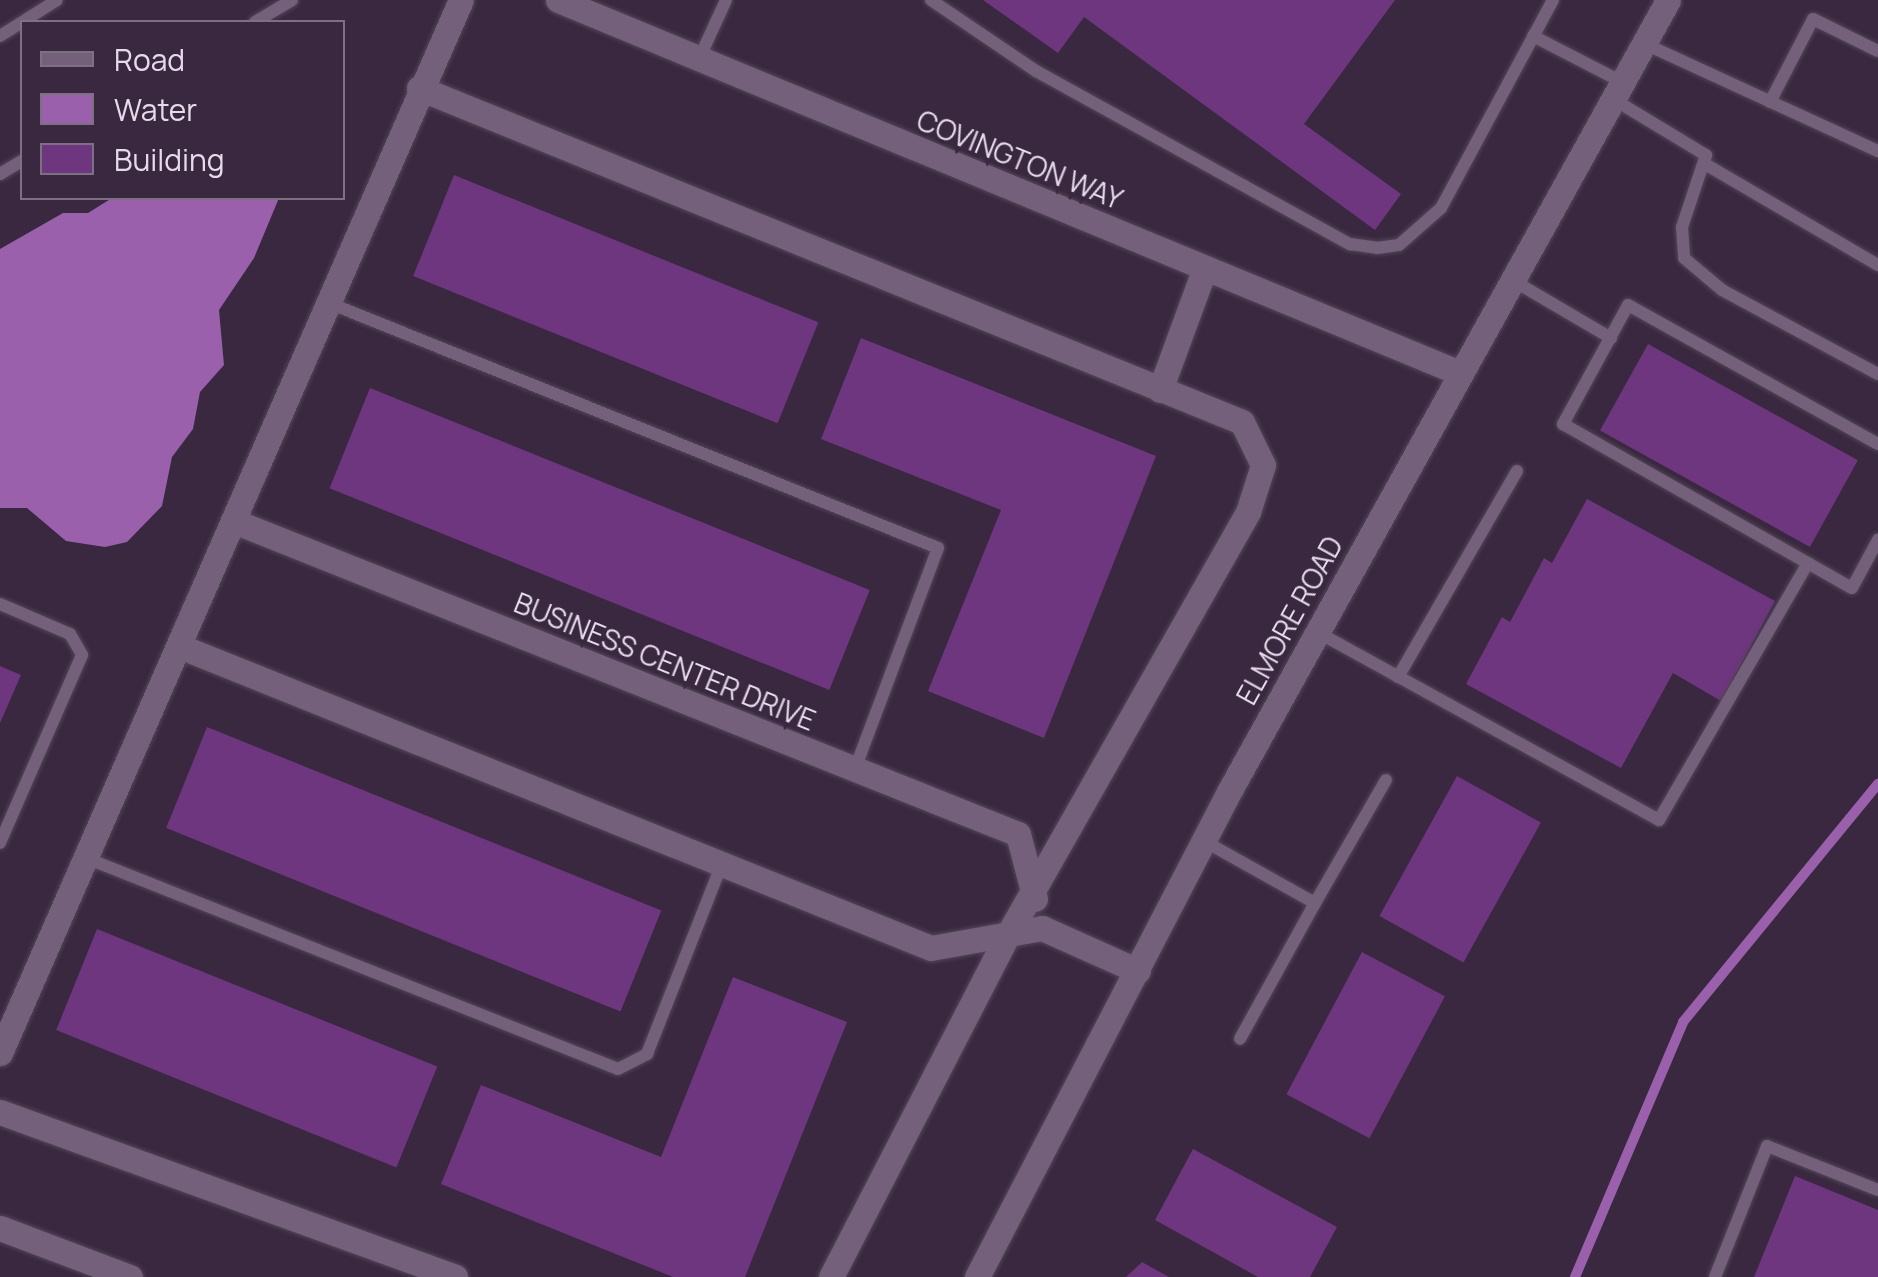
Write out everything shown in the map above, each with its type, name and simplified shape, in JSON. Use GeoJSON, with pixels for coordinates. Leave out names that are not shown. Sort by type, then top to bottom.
{"type":"FeatureCollection","features":[{"type":"Feature","properties":{"kind":"street"},"geometry":{"type":"LineString","coordinates":[[0,1053],[236,522],[419,88],[461,0]]}},
{"type":"Feature","properties":{"kind":"street","name":"COVINGTON WAY"},"geometry":{"type":"LineString","coordinates":[[558,0],[1460,373]]}},
{"type":"Feature","properties":{"kind":"street","name":"ELMORE ROAD"},"geometry":{"type":"LineString","coordinates":[[977,1277],[1204,840],[1668,0]]}},
{"type":"Feature","properties":{"kind":"street"},"geometry":{"type":"LineString","coordinates":[[419,88],[1242,422],[1262,465],[1248,512],[1008,934],[831,1277]]}},
{"type":"Feature","properties":{"kind":"street"},"geometry":{"type":"LineString","coordinates":[[1160,390],[1205,268]]}},
{"type":"Feature","properties":{"kind":"street","name":"BUSINESS CENTER DRIVE"},"geometry":{"type":"LineString","coordinates":[[236,522],[1018,834],[1042,928]]}},
{"type":"Feature","properties":{"kind":"street"},"geometry":{"type":"LineString","coordinates":[[179,646],[930,948],[1042,928],[1138,971]]}},
{"type":"Feature","properties":{"kind":"street"},"geometry":{"type":"LineString","coordinates":[[0,1112],[455,1277]]}},
{"type":"Feature","properties":{"kind":"street"},"geometry":{"type":"LineString","coordinates":[[0,1228],[130,1277]]}},
{"type":"Feature","properties":{"kind":"lane"},"geometry":{"type":"LineString","coordinates":[[26,20],[58,0]]}},
{"type":"Feature","properties":{"kind":"lane"},"geometry":{"type":"LineString","coordinates":[[269,6],[292,0]]}},
{"type":"Feature","properties":{"kind":"lane"},"geometry":{"type":"LineString","coordinates":[[699,58],[726,0]]}},
{"type":"Feature","properties":{"kind":"lane"},"geometry":{"type":"LineString","coordinates":[[932,0],[1036,70],[1350,244],[1377,248],[1399,246],[1441,208],[1553,0]]}},
{"type":"Feature","properties":{"kind":"lane"},"geometry":{"type":"LineString","coordinates":[[1770,102],[1813,19],[1878,52]]}},
{"type":"Feature","properties":{"kind":"lane"},"geometry":{"type":"LineString","coordinates":[[1534,36],[1706,155],[1682,227],[1684,258],[1722,290],[1878,374]]}},
{"type":"Feature","properties":{"kind":"lane"},"geometry":{"type":"LineString","coordinates":[[1644,44],[1878,151]]}},
{"type":"Feature","properties":{"kind":"lane"},"geometry":{"type":"LineString","coordinates":[[1705,164],[1878,264]]}},
{"type":"Feature","properties":{"kind":"lane"},"geometry":{"type":"LineString","coordinates":[[1512,280],[1611,338]]}},
{"type":"Feature","properties":{"kind":"lane"},"geometry":{"type":"LineString","coordinates":[[329,303],[938,548],[855,769]]}},
{"type":"Feature","properties":{"kind":"lane"},"geometry":{"type":"LineString","coordinates":[[1878,444],[1628,306],[1562,424],[1852,588],[1878,540]]}},
{"type":"Feature","properties":{"kind":"lane"},"geometry":{"type":"LineString","coordinates":[[1398,676],[1516,470]]}},
{"type":"Feature","properties":{"kind":"lane"},"geometry":{"type":"LineString","coordinates":[[1317,632],[1659,820],[1808,563]]}},
{"type":"Feature","properties":{"kind":"lane"},"geometry":{"type":"LineString","coordinates":[[0,604],[70,634],[82,655],[0,843]]}},
{"type":"Feature","properties":{"kind":"lane"},"geometry":{"type":"LineString","coordinates":[[1240,1039],[1386,780]]}},
{"type":"Feature","properties":{"kind":"lane"},"geometry":{"type":"LineString","coordinates":[[1204,840],[1315,903]]}},
{"type":"Feature","properties":{"kind":"lane"},"geometry":{"type":"LineString","coordinates":[[86,858],[618,1069],[647,1054],[722,864]]}},
{"type":"Feature","properties":{"kind":"lane"},"geometry":{"type":"LineString","coordinates":[[1715,1277],[1767,1146],[1878,1190]]}},
{"type":"Feature","properties":{"kind":"water"},"geometry":{"type":"Polygon","coordinates":[[[109,200],[278,200],[254,258],[219,310],[224,365],[200,392],[193,429],[172,457],[162,506],[127,542],[105,547],[66,541],[27,508],[0,508],[0,249],[63,213],[88,213],[109,200]]]}},
{"type":"Feature","properties":{"kind":"building"},"geometry":{"type":"Polygon","coordinates":[[[983,0],[1395,0],[1304,124],[1401,194],[1375,230],[1084,17],[1058,53],[983,0]]]}},
{"type":"Feature","properties":{"kind":"building"},"geometry":{"type":"Polygon","coordinates":[[[454,175],[818,322],[778,423],[413,276],[454,175]]]}},
{"type":"Feature","properties":{"kind":"building"},"geometry":{"type":"Polygon","coordinates":[[[861,338],[1156,456],[1044,738],[928,691],[1001,510],[821,439],[861,338]]]}},
{"type":"Feature","properties":{"kind":"building"},"geometry":{"type":"Polygon","coordinates":[[[1648,344],[1858,460],[1810,547],[1600,431],[1648,344]]]}},
{"type":"Feature","properties":{"kind":"building"},"geometry":{"type":"Polygon","coordinates":[[[370,388],[870,590],[829,690],[330,488],[370,388]]]}},
{"type":"Feature","properties":{"kind":"building"},"geometry":{"type":"Polygon","coordinates":[[[1587,499],[1775,601],[1721,701],[1673,673],[1621,768],[1466,684],[1502,617],[1510,622],[1544,558],[1552,563],[1587,499]]]}},
{"type":"Feature","properties":{"kind":"building"},"geometry":{"type":"Polygon","coordinates":[[[0,666],[21,675],[0,723],[0,666]]]}},
{"type":"Feature","properties":{"kind":"building"},"geometry":{"type":"Polygon","coordinates":[[[207,727],[661,911],[620,1012],[166,828],[207,727]]]}},
{"type":"Feature","properties":{"kind":"building"},"geometry":{"type":"Polygon","coordinates":[[[1457,776],[1541,823],[1463,962],[1379,916],[1457,776]]]}},
{"type":"Feature","properties":{"kind":"building"},"geometry":{"type":"Polygon","coordinates":[[[97,929],[437,1066],[396,1168],[56,1030],[97,929]]]}},
{"type":"Feature","properties":{"kind":"building"},"geometry":{"type":"Polygon","coordinates":[[[1362,952],[1445,996],[1369,1138],[1286,1094],[1362,952]]]}},
{"type":"Feature","properties":{"kind":"building"},"geometry":{"type":"Polygon","coordinates":[[[733,977],[847,1022],[745,1277],[673,1277],[441,1184],[481,1085],[661,1157],[733,977]]]}},
{"type":"Feature","properties":{"kind":"building"},"geometry":{"type":"Polygon","coordinates":[[[1193,1149],[1337,1227],[1310,1277],[1258,1277],[1155,1220],[1193,1149]]]}},
{"type":"Feature","properties":{"kind":"building"},"geometry":{"type":"Polygon","coordinates":[[[1795,1176],[1878,1210],[1878,1277],[1754,1277],[1795,1176]]]}},
{"type":"Feature","properties":{"kind":"building"},"geometry":{"type":"Polygon","coordinates":[[[1142,1262],[1169,1277],[1126,1277],[1142,1262]]]}},
{"type":"Feature","properties":{"kind":"waterway"},"geometry":{"type":"LineString","coordinates":[[1575,1277],[1683,1022],[1878,784]]}}]}
